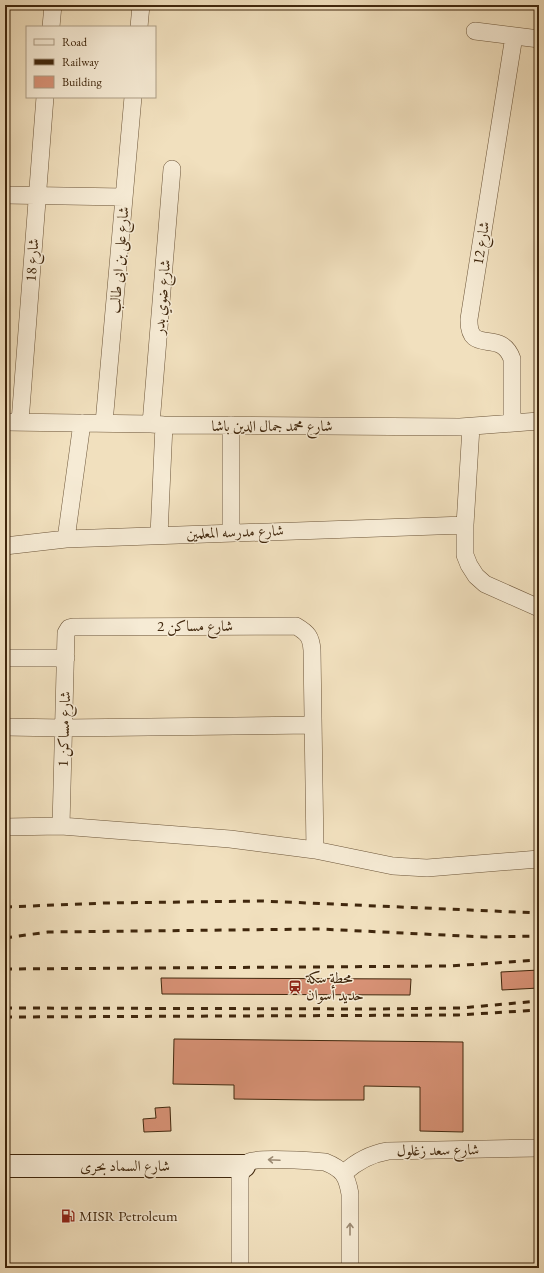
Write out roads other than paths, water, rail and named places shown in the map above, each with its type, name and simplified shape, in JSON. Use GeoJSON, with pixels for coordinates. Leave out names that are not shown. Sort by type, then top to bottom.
{"type":"FeatureCollection","features":[{"type":"Feature","properties":{"kind":"street"},"geometry":{"type":"LineString","coordinates":[[51,26],[53,5]]}},
{"type":"Feature","properties":{"kind":"street"},"geometry":{"type":"LineString","coordinates":[[139,26],[141,5]]}},
{"type":"Feature","properties":{"kind":"street"},"geometry":{"type":"LineString","coordinates":[[475,31],[539,39]]}},
{"type":"Feature","properties":{"kind":"street","name":"شارع 12"},"geometry":{"type":"LineString","coordinates":[[512,423],[512,359],[510,353],[506,347],[499,343],[482,342],[472,336],[468,329],[514,36]]}},
{"type":"Feature","properties":{"kind":"street","name":"شارع 18"},"geometry":{"type":"LineString","coordinates":[[13,422],[37,196],[45,98]]}},
{"type":"Feature","properties":{"kind":"street","name":"شارع على بن ابى طالب"},"geometry":{"type":"LineString","coordinates":[[104,423],[133,98]]}},
{"type":"Feature","properties":{"kind":"street","name":"شارع ضوي بدر"},"geometry":{"type":"LineString","coordinates":[[159,535],[157,425],[172,169]]}},
{"type":"Feature","properties":{"kind":"street"},"geometry":{"type":"LineString","coordinates":[[5,195],[124,197]]}},
{"type":"Feature","properties":{"kind":"street","name":"شارع محمد جمال الدين باشا"},"geometry":{"type":"LineString","coordinates":[[13,422],[157,425],[471,427],[539,421]]}},
{"type":"Feature","properties":{"kind":"street"},"geometry":{"type":"LineString","coordinates":[[66,539],[82,423]]}},
{"type":"Feature","properties":{"kind":"street"},"geometry":{"type":"LineString","coordinates":[[231,425],[231,533]]}},
{"type":"Feature","properties":{"kind":"street"},"geometry":{"type":"LineString","coordinates":[[471,427],[465,525],[465,555],[476,576],[485,584],[539,608]]}},
{"type":"Feature","properties":{"kind":"street","name":"شارع مدرسه المعلمين"},"geometry":{"type":"LineString","coordinates":[[5,546],[66,539],[465,525]]}},
{"type":"Feature","properties":{"kind":"street","name":"شارع مساكن 2"},"geometry":{"type":"LineString","coordinates":[[66,633],[69,628],[73,627],[296,626],[305,631],[311,640],[312,650],[315,850]]}},
{"type":"Feature","properties":{"kind":"street","name":"شارع مساكن 1"},"geometry":{"type":"LineString","coordinates":[[61,826],[66,633]]}},
{"type":"Feature","properties":{"kind":"street"},"geometry":{"type":"LineString","coordinates":[[5,658],[66,658]]}},
{"type":"Feature","properties":{"kind":"street"},"geometry":{"type":"LineString","coordinates":[[5,727],[64,728],[313,725]]}},
{"type":"Feature","properties":{"kind":"street"},"geometry":{"type":"LineString","coordinates":[[5,827],[61,826],[230,839],[315,850],[409,868],[427,868],[539,859]]}},
{"type":"Feature","properties":{"kind":"street","name":"شارع سعد زغلول"},"geometry":{"type":"LineString","coordinates":[[344,1173],[360,1160],[370,1155],[388,1151],[539,1148]]}},
{"type":"Feature","properties":{"kind":"street"},"geometry":{"type":"LineString","coordinates":[[240,1268],[241,1171],[248,1162],[260,1159],[325,1162],[335,1166],[344,1173],[350,1194],[350,1268]]}},
{"type":"Feature","properties":{"kind":"street","name":"شارع السماد بحرى"},"geometry":{"type":"LineString","coordinates":[[5,1166],[244,1166]]}},
{"type":"Feature","properties":{"kind":"railway"},"geometry":{"type":"LineString","coordinates":[[5,907],[106,903],[262,901],[539,913]]}},
{"type":"Feature","properties":{"kind":"railway"},"geometry":{"type":"LineString","coordinates":[[5,938],[48,932],[320,929],[485,937],[539,936]]}},
{"type":"Feature","properties":{"kind":"railway"},"geometry":{"type":"LineString","coordinates":[[5,969],[450,966],[539,960]]}},
{"type":"Feature","properties":{"kind":"railway"},"geometry":{"type":"LineString","coordinates":[[5,1008],[460,1008],[539,1001]]}},
{"type":"Feature","properties":{"kind":"railway"},"geometry":{"type":"LineString","coordinates":[[5,1017],[458,1015],[539,1010]]}},
{"type":"Feature","properties":{"kind":"place","name":"محطة سكة حديد أسوان"},"geometry":{"type":"Point","coordinates":[295,987]}},
{"type":"Feature","properties":{"kind":"place","name":"MISR Petroleum"},"geometry":{"type":"Point","coordinates":[68,1216]}}]}
